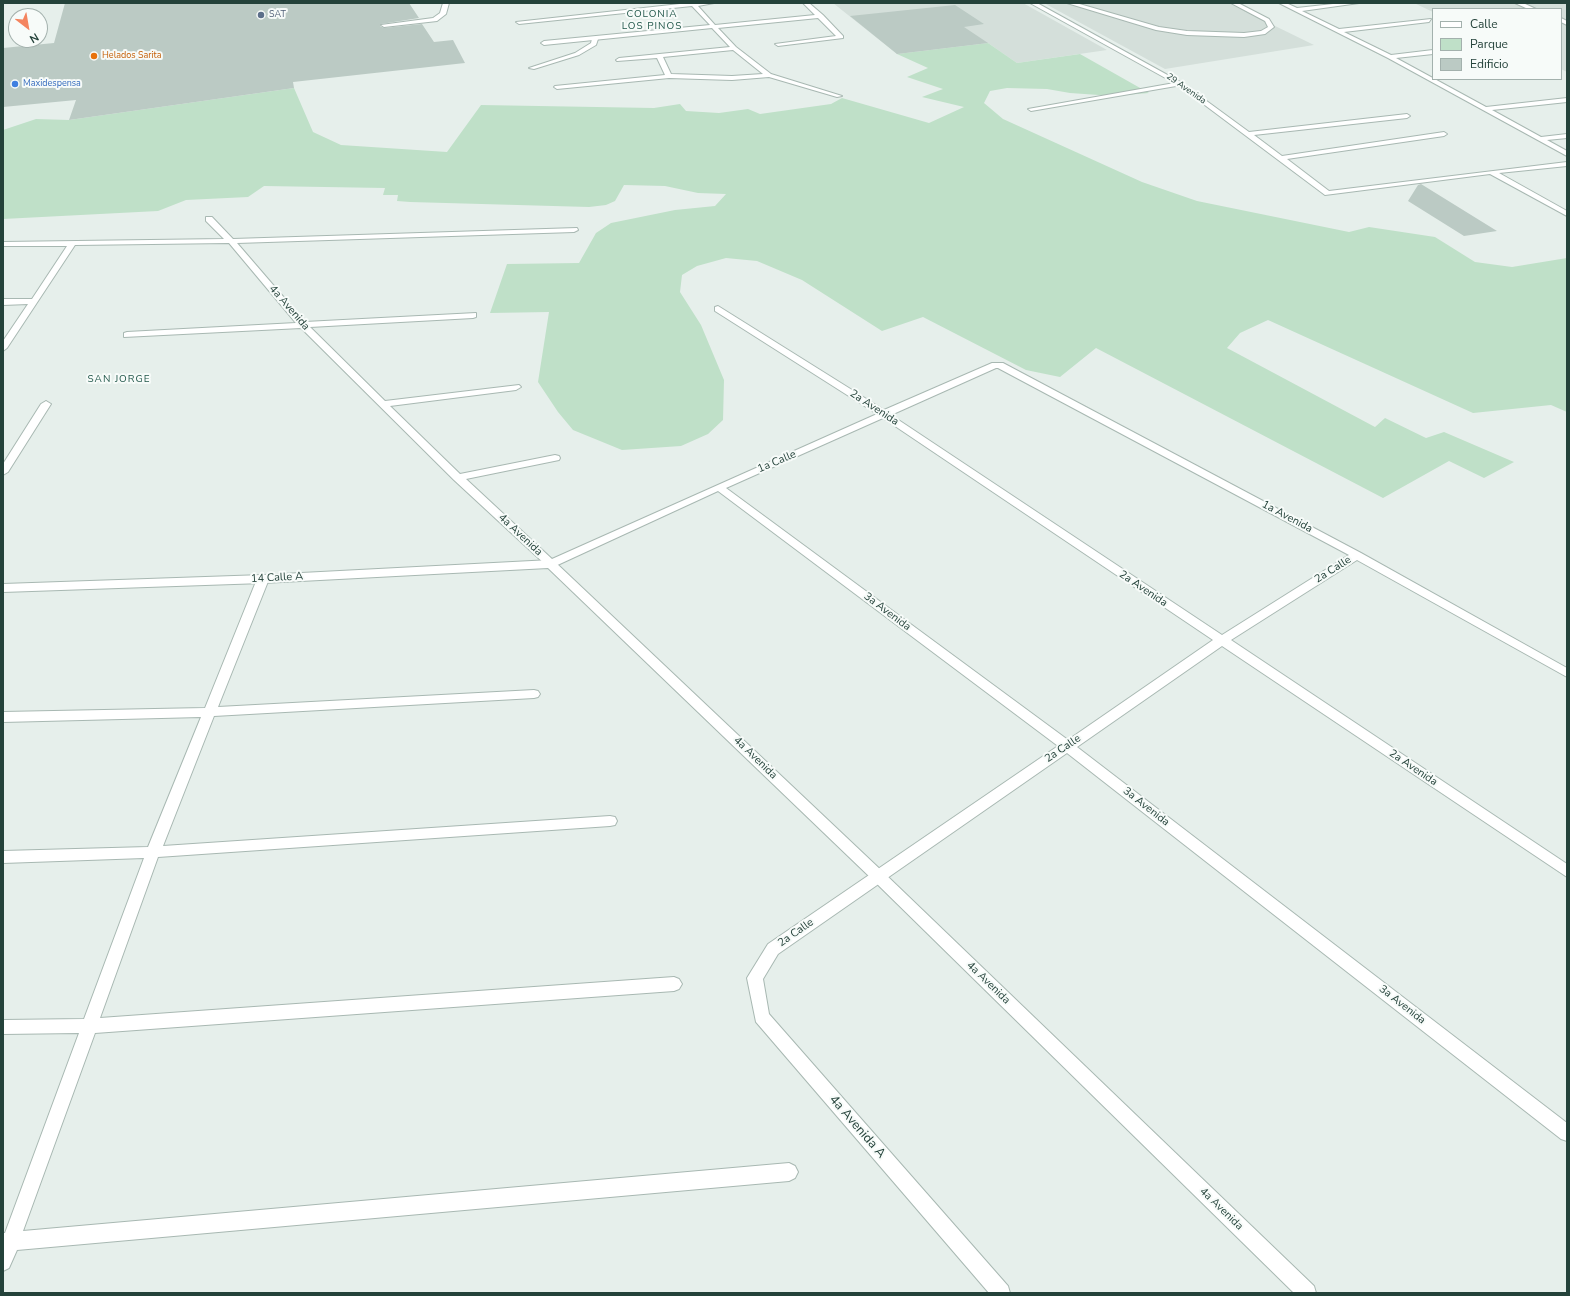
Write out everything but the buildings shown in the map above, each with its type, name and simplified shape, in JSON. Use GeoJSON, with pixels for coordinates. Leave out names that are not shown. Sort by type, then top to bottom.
{"type":"FeatureCollection","features":[{"type":"Feature","properties":{"kind":"street"},"geometry":{"type":"LineString","coordinates":[[384,25],[435,20],[443,14],[446,3]]}},
{"type":"Feature","properties":{"kind":"street"},"geometry":{"type":"LineString","coordinates":[[519,22],[711,3]]}},
{"type":"Feature","properties":{"kind":"street"},"geometry":{"type":"LineString","coordinates":[[778,44],[840,36],[806,3]]}},
{"type":"Feature","properties":{"kind":"street","name":"29 Avenida"},"geometry":{"type":"LineString","coordinates":[[1033,3],[1180,84],[1328,193],[1491,172]]}},
{"type":"Feature","properties":{"kind":"street"},"geometry":{"type":"LineString","coordinates":[[1070,3],[1158,28],[1187,33],[1244,35],[1262,32],[1271,27],[1267,20],[1234,3]]}},
{"type":"Feature","properties":{"kind":"street"},"geometry":{"type":"LineString","coordinates":[[1282,3],[1432,80]]}},
{"type":"Feature","properties":{"kind":"street"},"geometry":{"type":"LineString","coordinates":[[1297,10],[1356,3]]}},
{"type":"Feature","properties":{"kind":"street"},"geometry":{"type":"LineString","coordinates":[[1518,3],[1530,8]]}},
{"type":"Feature","properties":{"kind":"street"},"geometry":{"type":"LineString","coordinates":[[693,4],[734,48],[769,75]]}},
{"type":"Feature","properties":{"kind":"street"},"geometry":{"type":"LineString","coordinates":[[544,43],[821,16]]}},
{"type":"Feature","properties":{"kind":"street"},"geometry":{"type":"LineString","coordinates":[[1339,31],[1429,20]]}},
{"type":"Feature","properties":{"kind":"street"},"geometry":{"type":"LineString","coordinates":[[532,68],[577,54],[594,44],[595,39]]}},
{"type":"Feature","properties":{"kind":"street"},"geometry":{"type":"LineString","coordinates":[[619,60],[734,48]]}},
{"type":"Feature","properties":{"kind":"street"},"geometry":{"type":"LineString","coordinates":[[1390,57],[1432,52]]}},
{"type":"Feature","properties":{"kind":"street"},"geometry":{"type":"LineString","coordinates":[[659,55],[669,76]]}},
{"type":"Feature","properties":{"kind":"street"},"geometry":{"type":"LineString","coordinates":[[557,87],[669,76],[732,78],[769,75],[840,96]]}},
{"type":"Feature","properties":{"kind":"street"},"geometry":{"type":"LineString","coordinates":[[1432,80],[1567,154]]}},
{"type":"Feature","properties":{"kind":"street"},"geometry":{"type":"LineString","coordinates":[[1031,109],[1180,84]]}},
{"type":"Feature","properties":{"kind":"street"},"geometry":{"type":"LineString","coordinates":[[1486,109],[1567,100]]}},
{"type":"Feature","properties":{"kind":"street"},"geometry":{"type":"LineString","coordinates":[[1248,134],[1407,116]]}},
{"type":"Feature","properties":{"kind":"street"},"geometry":{"type":"LineString","coordinates":[[1282,158],[1444,134]]}},
{"type":"Feature","properties":{"kind":"street"},"geometry":{"type":"LineString","coordinates":[[1540,139],[1567,136]]}},
{"type":"Feature","properties":{"kind":"street"},"geometry":{"type":"LineString","coordinates":[[1491,172],[1567,164]]}},
{"type":"Feature","properties":{"kind":"street"},"geometry":{"type":"LineString","coordinates":[[1491,172],[1567,214]]}},
{"type":"Feature","properties":{"kind":"street","name":"4a Avenida"},"geometry":{"type":"LineString","coordinates":[[209,219],[231,241],[304,326],[458,478],[551,564],[878,876],[1307,1293]]}},
{"type":"Feature","properties":{"kind":"street"},"geometry":{"type":"LineString","coordinates":[[3,244],[231,241],[574,230]]}},
{"type":"Feature","properties":{"kind":"street"},"geometry":{"type":"LineString","coordinates":[[3,348],[72,244]]}},
{"type":"Feature","properties":{"kind":"street"},"geometry":{"type":"LineString","coordinates":[[3,302],[35,301]]}},
{"type":"Feature","properties":{"kind":"street","name":"2a Avenida"},"geometry":{"type":"LineString","coordinates":[[718,309],[885,415],[1220,641],[1567,871]]}},
{"type":"Feature","properties":{"kind":"street"},"geometry":{"type":"LineString","coordinates":[[127,335],[304,326],[473,315]]}},
{"type":"Feature","properties":{"kind":"street","name":"1a Calle"},"geometry":{"type":"LineString","coordinates":[[551,564],[719,487],[885,415],[995,365],[1004,366]]}},
{"type":"Feature","properties":{"kind":"street","name":"1a Avenida"},"geometry":{"type":"LineString","coordinates":[[1004,366],[1357,555],[1567,673]]}},
{"type":"Feature","properties":{"kind":"street"},"geometry":{"type":"LineString","coordinates":[[383,404],[516,387]]}},
{"type":"Feature","properties":{"kind":"street"},"geometry":{"type":"LineString","coordinates":[[3,472],[46,404]]}},
{"type":"Feature","properties":{"kind":"street"},"geometry":{"type":"LineString","coordinates":[[458,478],[555,458]]}},
{"type":"Feature","properties":{"kind":"street","name":"3a Avenida"},"geometry":{"type":"LineString","coordinates":[[719,487],[1067,746],[1567,1133]]}},
{"type":"Feature","properties":{"kind":"street","name":"2a Calle"},"geometry":{"type":"LineString","coordinates":[[773,949],[1220,641],[1357,555]]}},
{"type":"Feature","properties":{"kind":"street","name":"14 Calle A"},"geometry":{"type":"LineString","coordinates":[[3,588],[263,579],[551,564]]}},
{"type":"Feature","properties":{"kind":"street"},"geometry":{"type":"LineString","coordinates":[[3,1262],[7,1242],[153,852],[263,579]]}},
{"type":"Feature","properties":{"kind":"street"},"geometry":{"type":"LineString","coordinates":[[3,717],[209,712],[534,694]]}},
{"type":"Feature","properties":{"kind":"street"},"geometry":{"type":"LineString","coordinates":[[3,857],[153,852],[610,821]]}},
{"type":"Feature","properties":{"kind":"street","name":"4a Avenida A"},"geometry":{"type":"LineString","coordinates":[[773,949],[754,978],[762,1017],[1001,1293]]}},
{"type":"Feature","properties":{"kind":"street"},"geometry":{"type":"LineString","coordinates":[[3,1027],[89,1026],[674,984]]}},
{"type":"Feature","properties":{"kind":"street"},"geometry":{"type":"LineString","coordinates":[[7,1242],[789,1172]]}},
{"type":"Feature","properties":{"kind":"shaded area"},"geometry":{"type":"Polygon","coordinates":[[[833,3],[1023,3],[1107,50],[1017,63],[988,43],[897,54],[833,3]]]}},
{"type":"Feature","properties":{"kind":"shaded area"},"geometry":{"type":"Polygon","coordinates":[[[1044,3],[1228,3],[1314,45],[1165,69],[1044,3]]]}},
{"type":"Feature","properties":{"kind":"shaded area"},"geometry":{"type":"Polygon","coordinates":[[[1414,3],[1567,3],[1567,72],[1562,70],[1562,8],[1432,8],[1432,12],[1414,3]]]}},
{"type":"Feature","properties":{"kind":"green space"},"geometry":{"type":"Polygon","coordinates":[[[988,43],[1017,63],[1080,54],[1149,93],[1113,96],[1070,93],[1047,89],[1007,88],[990,91],[984,103],[1003,119],[1142,182],[1197,201],[1349,232],[1369,227],[1435,237],[1475,262],[1512,267],[1567,258],[1567,412],[1551,405],[1473,413],[1268,320],[1240,333],[1227,348],[1375,427],[1385,418],[1426,438],[1444,432],[1514,462],[1484,478],[1449,461],[1383,498],[1096,348],[1060,377],[1026,370],[923,317],[882,331],[802,280],[757,261],[726,258],[697,266],[682,275],[680,292],[701,325],[724,380],[723,420],[708,434],[681,446],[622,450],[573,430],[558,412],[538,382],[549,312],[490,313],[507,264],[579,263],[596,233],[611,223],[675,210],[715,206],[726,194],[698,193],[665,186],[624,185],[615,201],[606,205],[589,207],[410,202],[397,201],[398,195],[383,195],[385,188],[264,186],[248,197],[186,200],[158,211],[3,219],[3,130],[36,119],[69,120],[294,88],[313,132],[341,145],[447,152],[481,105],[654,108],[680,104],[686,111],[719,113],[748,109],[760,114],[831,104],[842,98],[929,123],[964,107],[922,97],[943,89],[907,77],[928,68],[897,54],[988,43]]]}},
{"type":"Feature","properties":{"kind":"place","name":"SAT"},"geometry":{"type":"Point","coordinates":[261,15]}},
{"type":"Feature","properties":{"kind":"place","name":"Helados Sarita"},"geometry":{"type":"Point","coordinates":[94,56]}},
{"type":"Feature","properties":{"kind":"place","name":"Maxidespensa"},"geometry":{"type":"Point","coordinates":[15,84]}},
{"type":"Feature","properties":{"kind":"district","name":"COLONIA LOS PINOS"},"geometry":{"type":"Point","coordinates":[652,20]}},
{"type":"Feature","properties":{"kind":"district","name":"SAN JORGE"},"geometry":{"type":"Point","coordinates":[119,380]}}]}
